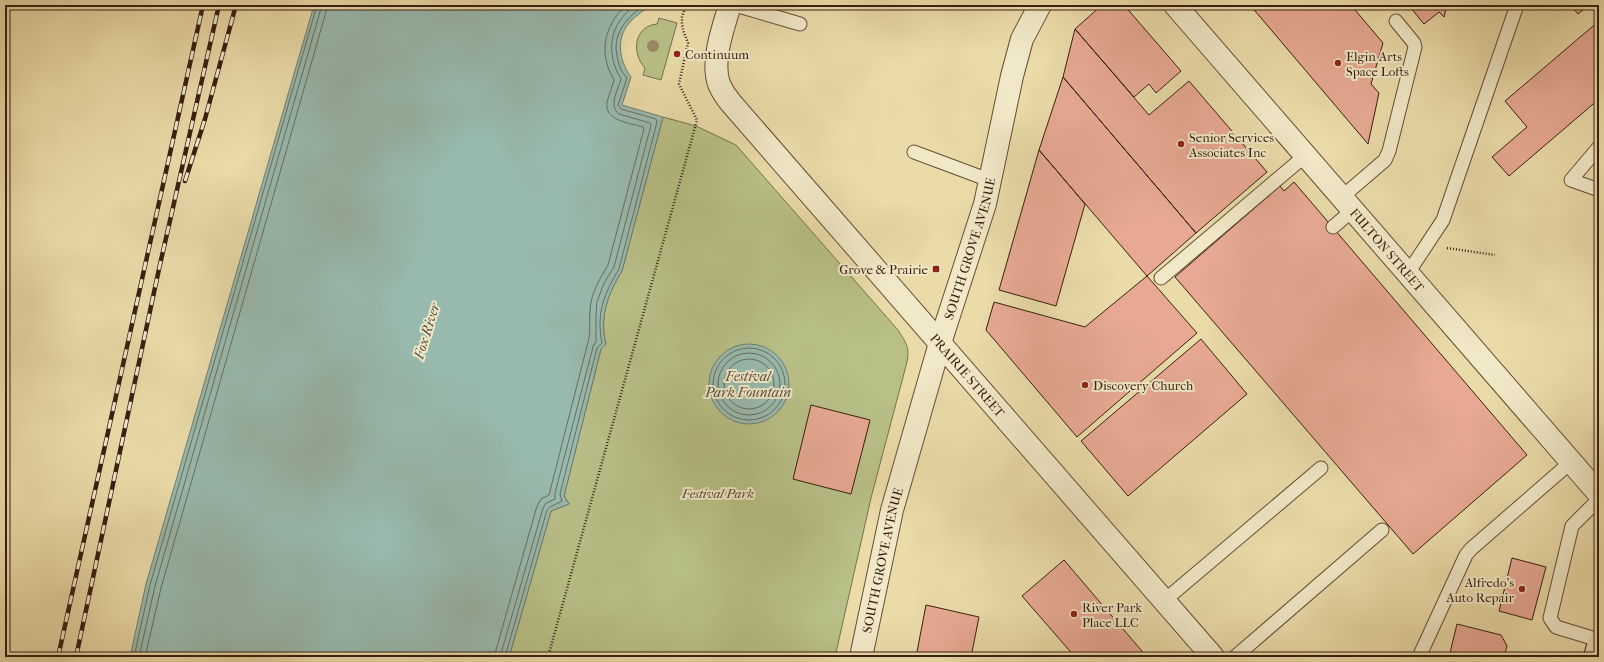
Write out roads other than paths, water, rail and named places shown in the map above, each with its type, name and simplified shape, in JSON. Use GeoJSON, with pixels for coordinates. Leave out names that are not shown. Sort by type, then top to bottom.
{"type":"FeatureCollection","features":[{"type":"Feature","properties":{"kind":"main road"},"geometry":{"type":"LineString","coordinates":[[1595,657],[1599,641]]}},
{"type":"Feature","properties":{"kind":"street","name":"PRAIRIE STREET"},"geometry":{"type":"LineString","coordinates":[[730,5],[716,58],[717,72],[722,92],[1213,657]]}},
{"type":"Feature","properties":{"kind":"street","name":"SOUTH GROVE AVENUE"},"geometry":{"type":"LineString","coordinates":[[861,657],[892,510],[940,343],[985,204],[1012,76],[1022,39],[1040,5]]}},
{"type":"Feature","properties":{"kind":"street","name":"FULTON STREET"},"geometry":{"type":"LineString","coordinates":[[1175,5],[1599,494]]}},
{"type":"Feature","properties":{"kind":"lane"},"geometry":{"type":"LineString","coordinates":[[735,5],[800,24]]}},
{"type":"Feature","properties":{"kind":"lane"},"geometry":{"type":"LineString","coordinates":[[1408,273],[1443,220],[1517,5]]}},
{"type":"Feature","properties":{"kind":"lane"},"geometry":{"type":"LineString","coordinates":[[1333,227],[1347,203],[1385,160],[1389,151],[1415,47],[1414,43],[1396,21]]}},
{"type":"Feature","properties":{"kind":"lane"},"geometry":{"type":"LineString","coordinates":[[1599,147],[1571,180],[1599,190]]}},
{"type":"Feature","properties":{"kind":"lane"},"geometry":{"type":"LineString","coordinates":[[914,152],[989,180]]}},
{"type":"Feature","properties":{"kind":"lane"},"geometry":{"type":"LineString","coordinates":[[1161,278],[1306,155]]}},
{"type":"Feature","properties":{"kind":"lane"},"geometry":{"type":"LineString","coordinates":[[1419,657],[1466,555],[1571,462]]}},
{"type":"Feature","properties":{"kind":"lane"},"geometry":{"type":"LineString","coordinates":[[1165,600],[1321,468]]}},
{"type":"Feature","properties":{"kind":"lane"},"geometry":{"type":"LineString","coordinates":[[1599,498],[1572,526],[1550,618],[1556,627],[1599,641]]}},
{"type":"Feature","properties":{"kind":"lane"},"geometry":{"type":"LineString","coordinates":[[1235,657],[1382,530]]}},
{"type":"Feature","properties":{"kind":"water","name":"Fox River"},"geometry":{"type":"Polygon","coordinates":[[[314,5],[650,5],[633,19],[626,27],[623,34],[620,49],[624,64],[631,77],[622,105],[663,117],[622,271],[617,279],[606,306],[604,315],[604,334],[606,344],[601,349],[564,496],[569,504],[551,511],[509,657],[130,657],[146,584],[314,5]]]}},
{"type":"Feature","properties":{"kind":"water","name":"Festival Park Fountain"},"geometry":{"type":"Polygon","coordinates":[[[749,344],[764,347],[777,356],[786,369],[789,384],[786,399],[777,412],[764,421],[749,424],[734,421],[721,412],[712,399],[709,384],[712,369],[721,356],[734,347],[749,344]]]}},
{"type":"Feature","properties":{"kind":"railway"},"geometry":{"type":"LineString","coordinates":[[58,657],[203,5]]}},
{"type":"Feature","properties":{"kind":"railway"},"geometry":{"type":"LineString","coordinates":[[76,657],[159,269],[219,5]]}},
{"type":"Feature","properties":{"kind":"railway"},"geometry":{"type":"LineString","coordinates":[[185,181],[205,119],[236,5]]}},
{"type":"Feature","properties":{"kind":"place","name":"Continuum"},"geometry":{"type":"Point","coordinates":[677,54]}},
{"type":"Feature","properties":{"kind":"place","name":"Elgin Arts Space Lofts"},"geometry":{"type":"Point","coordinates":[1338,63]}},
{"type":"Feature","properties":{"kind":"place","name":"Senior Services Associates Inc"},"geometry":{"type":"Point","coordinates":[1181,144]}},
{"type":"Feature","properties":{"kind":"place","name":"Grove & Prairie"},"geometry":{"type":"Point","coordinates":[936,269]}},
{"type":"Feature","properties":{"kind":"place","name":"Discovery Church"},"geometry":{"type":"Point","coordinates":[1085,385]}},
{"type":"Feature","properties":{"kind":"place","name":"Alfredo's Auto Repair"},"geometry":{"type":"Point","coordinates":[1522,589]}},
{"type":"Feature","properties":{"kind":"place","name":"River Park Place LLC"},"geometry":{"type":"Point","coordinates":[1074,614]}},
{"type":"Feature","properties":{"kind":"park label","name":"Festival Park"},"geometry":{"type":"Point","coordinates":[718,493]}}]}
